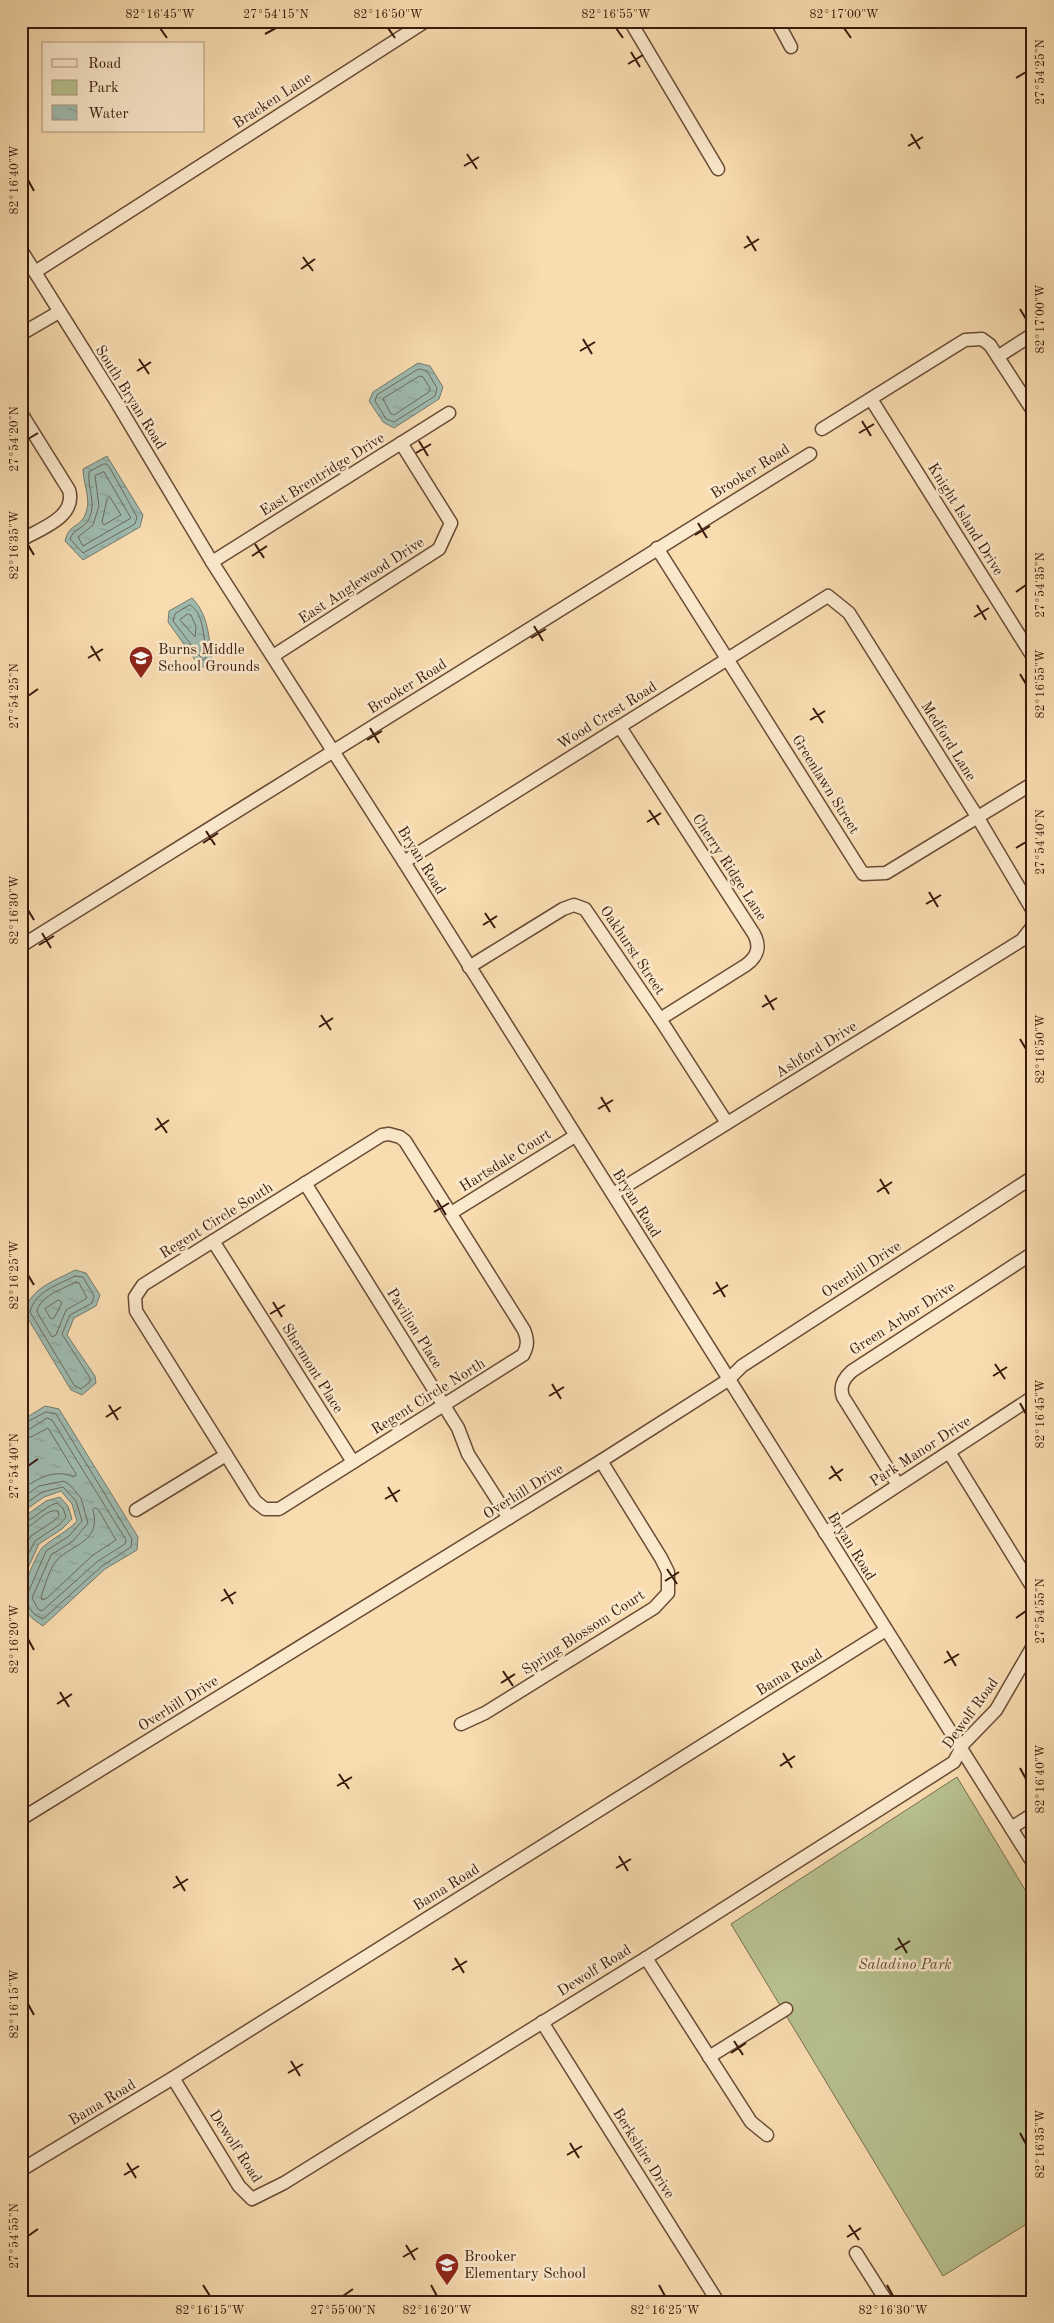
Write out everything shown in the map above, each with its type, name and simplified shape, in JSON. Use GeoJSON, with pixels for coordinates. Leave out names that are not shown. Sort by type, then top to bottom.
{"type":"FeatureCollection","features":[{"type":"Feature","properties":{"kind":"street","name":"Bracken Lane"},"geometry":{"type":"LineString","coordinates":[[35,272],[426,21]]}},
{"type":"Feature","properties":{"kind":"street"},"geometry":{"type":"LineString","coordinates":[[630,21],[718,169]]}},
{"type":"Feature","properties":{"kind":"street"},"geometry":{"type":"LineString","coordinates":[[777,21],[791,47]]}},
{"type":"Feature","properties":{"kind":"street","name":"South Bryan Road"},"geometry":{"type":"LineString","coordinates":[[21,250],[114,398],[212,562]]}},
{"type":"Feature","properties":{"kind":"street"},"geometry":{"type":"LineString","coordinates":[[21,334],[59,312]]}},
{"type":"Feature","properties":{"kind":"street"},"geometry":{"type":"LineString","coordinates":[[999,356],[1033,334]]}},
{"type":"Feature","properties":{"kind":"street"},"geometry":{"type":"LineString","coordinates":[[822,429],[965,340],[982,339],[990,344],[1033,411]]}},
{"type":"Feature","properties":{"kind":"street","name":"Knight Island Drive"},"geometry":{"type":"LineString","coordinates":[[871,399],[1033,657]]}},
{"type":"Feature","properties":{"kind":"street","name":"East Brentridge Drive"},"geometry":{"type":"LineString","coordinates":[[212,562],[449,412]]}},
{"type":"Feature","properties":{"kind":"street"},"geometry":{"type":"LineString","coordinates":[[21,413],[71,496],[71,502],[65,514],[21,540]]}},
{"type":"Feature","properties":{"kind":"street","name":"East Anglewood Drive"},"geometry":{"type":"LineString","coordinates":[[273,656],[439,549],[452,523],[401,444]]}},
{"type":"Feature","properties":{"kind":"street","name":"Brooker Road"},"geometry":{"type":"LineString","coordinates":[[21,946],[810,454]]}},
{"type":"Feature","properties":{"kind":"street","name":"Greenlawn Street"},"geometry":{"type":"LineString","coordinates":[[657,548],[863,874],[886,873],[1032,784]]}},
{"type":"Feature","properties":{"kind":"street","name":"Bryan Road"},"geometry":{"type":"LineString","coordinates":[[212,562],[404,862],[1033,1863]]}},
{"type":"Feature","properties":{"kind":"street","name":"Wood Crest Road"},"geometry":{"type":"LineString","coordinates":[[404,862],[828,596]]}},
{"type":"Feature","properties":{"kind":"street","name":"Medford Lane"},"geometry":{"type":"LineString","coordinates":[[828,596],[849,613],[978,818],[1033,911]]}},
{"type":"Feature","properties":{"kind":"street","name":"Cherry Ridge Lane"},"geometry":{"type":"LineString","coordinates":[[620,727],[754,934],[758,944],[756,955],[746,965],[660,1018]]}},
{"type":"Feature","properties":{"kind":"street","name":"Oakhurst Street"},"geometry":{"type":"LineString","coordinates":[[469,967],[562,909],[580,906],[590,914],[660,1018],[727,1123]]}},
{"type":"Feature","properties":{"kind":"street","name":"Ashford Drive"},"geometry":{"type":"LineString","coordinates":[[612,1194],[1022,940],[1033,926]]}},
{"type":"Feature","properties":{"kind":"street","name":"Regent Circle South"},"geometry":{"type":"LineString","coordinates":[[226,1455],[136,1311],[135,1297],[143,1285],[382,1135],[394,1134],[405,1141],[451,1213]]}},
{"type":"Feature","properties":{"kind":"street","name":"Hartsdale Court"},"geometry":{"type":"LineString","coordinates":[[451,1213],[575,1136]]}},
{"type":"Feature","properties":{"kind":"street","name":"Overhill Drive"},"geometry":{"type":"LineString","coordinates":[[21,1819],[601,1461],[728,1380],[742,1366],[1033,1177]]}},
{"type":"Feature","properties":{"kind":"street","name":"Pavilion Place"},"geometry":{"type":"LineString","coordinates":[[305,1183],[444,1405],[458,1428],[468,1454],[509,1518]]}},
{"type":"Feature","properties":{"kind":"street","name":"Regent Circle North"},"geometry":{"type":"LineString","coordinates":[[226,1455],[259,1506],[271,1510],[279,1509],[523,1356],[528,1343],[524,1330],[451,1213]]}},
{"type":"Feature","properties":{"kind":"street","name":"Shermont Place"},"geometry":{"type":"LineString","coordinates":[[213,1241],[353,1462]]}},
{"type":"Feature","properties":{"kind":"street","name":"Green Arbor Drive"},"geometry":{"type":"LineString","coordinates":[[898,1486],[843,1397],[841,1389],[844,1379],[852,1371],[1033,1253]]}},
{"type":"Feature","properties":{"kind":"street","name":"Park Manor Drive"},"geometry":{"type":"LineString","coordinates":[[825,1533],[1033,1397]]}},
{"type":"Feature","properties":{"kind":"street"},"geometry":{"type":"LineString","coordinates":[[949,1452],[1033,1588]]}},
{"type":"Feature","properties":{"kind":"street"},"geometry":{"type":"LineString","coordinates":[[136,1510],[226,1455]]}},
{"type":"Feature","properties":{"kind":"street","name":"Spring Blossom Court"},"geometry":{"type":"LineString","coordinates":[[461,1724],[485,1713],[654,1608],[668,1593],[668,1572],[661,1558],[601,1461]]}},
{"type":"Feature","properties":{"kind":"street","name":"Bama Road"},"geometry":{"type":"LineString","coordinates":[[21,2170],[173,2078],[886,1630]]}},
{"type":"Feature","properties":{"kind":"street","name":"Dewolf Road"},"geometry":{"type":"LineString","coordinates":[[173,2078],[240,2186],[252,2199],[284,2183],[646,1958],[954,1762],[960,1749],[996,1710],[1033,1646]]}},
{"type":"Feature","properties":{"kind":"street"},"geometry":{"type":"LineString","coordinates":[[1011,1828],[1033,1814]]}},
{"type":"Feature","properties":{"kind":"street"},"geometry":{"type":"LineString","coordinates":[[646,1958],[751,2122],[767,2135]]}},
{"type":"Feature","properties":{"kind":"street"},"geometry":{"type":"LineString","coordinates":[[709,2057],[786,2009]]}},
{"type":"Feature","properties":{"kind":"street","name":"Berkshire Drive"},"geometry":{"type":"LineString","coordinates":[[542,2022],[718,2302]]}},
{"type":"Feature","properties":{"kind":"street"},"geometry":{"type":"LineString","coordinates":[[856,2253],[886,2302]]}},
{"type":"Feature","properties":{"kind":"green space","name":"Saladino Park"},"geometry":{"type":"Polygon","coordinates":[[[957,1777],[1033,1903],[1033,2220],[943,2276],[731,1924],[957,1777]]]}},
{"type":"Feature","properties":{"kind":"water"},"geometry":{"type":"Polygon","coordinates":[[[418,363],[430,366],[443,387],[439,399],[394,428],[383,422],[369,401],[373,392],[418,363]]]}},
{"type":"Feature","properties":{"kind":"water"},"geometry":{"type":"Polygon","coordinates":[[[107,456],[143,515],[140,527],[83,560],[65,541],[71,529],[82,520],[87,511],[88,499],[83,469],[107,456]]]}},
{"type":"Feature","properties":{"kind":"water"},"geometry":{"type":"Polygon","coordinates":[[[192,598],[202,612],[210,645],[212,662],[201,668],[168,622],[169,611],[192,598]]]}},
{"type":"Feature","properties":{"kind":"water"},"geometry":{"type":"Polygon","coordinates":[[[75,1270],[86,1273],[100,1295],[96,1306],[74,1318],[67,1335],[95,1376],[96,1383],[82,1395],[71,1390],[24,1312],[32,1297],[44,1286],[75,1270]]]}},
{"type":"Feature","properties":{"kind":"water"},"geometry":{"type":"Polygon","coordinates":[[[45,1406],[59,1409],[138,1537],[137,1550],[105,1569],[43,1626],[28,1614],[22,1604],[25,1584],[36,1557],[43,1547],[77,1521],[72,1504],[61,1491],[44,1497],[21,1513],[21,1421],[45,1406]]]}},
{"type":"Feature","properties":{"kind":"water"},"geometry":{"type":"Polygon","coordinates":[[[60,1497],[68,1506],[72,1519],[62,1529],[39,1544],[21,1583],[21,1519],[46,1501],[60,1497]]]}},
{"type":"Feature","properties":{"kind":"place","name":"Burns Middle School Grounds"},"geometry":{"type":"Point","coordinates":[141,679]}},
{"type":"Feature","properties":{"kind":"place","name":"Brooker Elementary School"},"geometry":{"type":"Point","coordinates":[447,2286]}}]}
